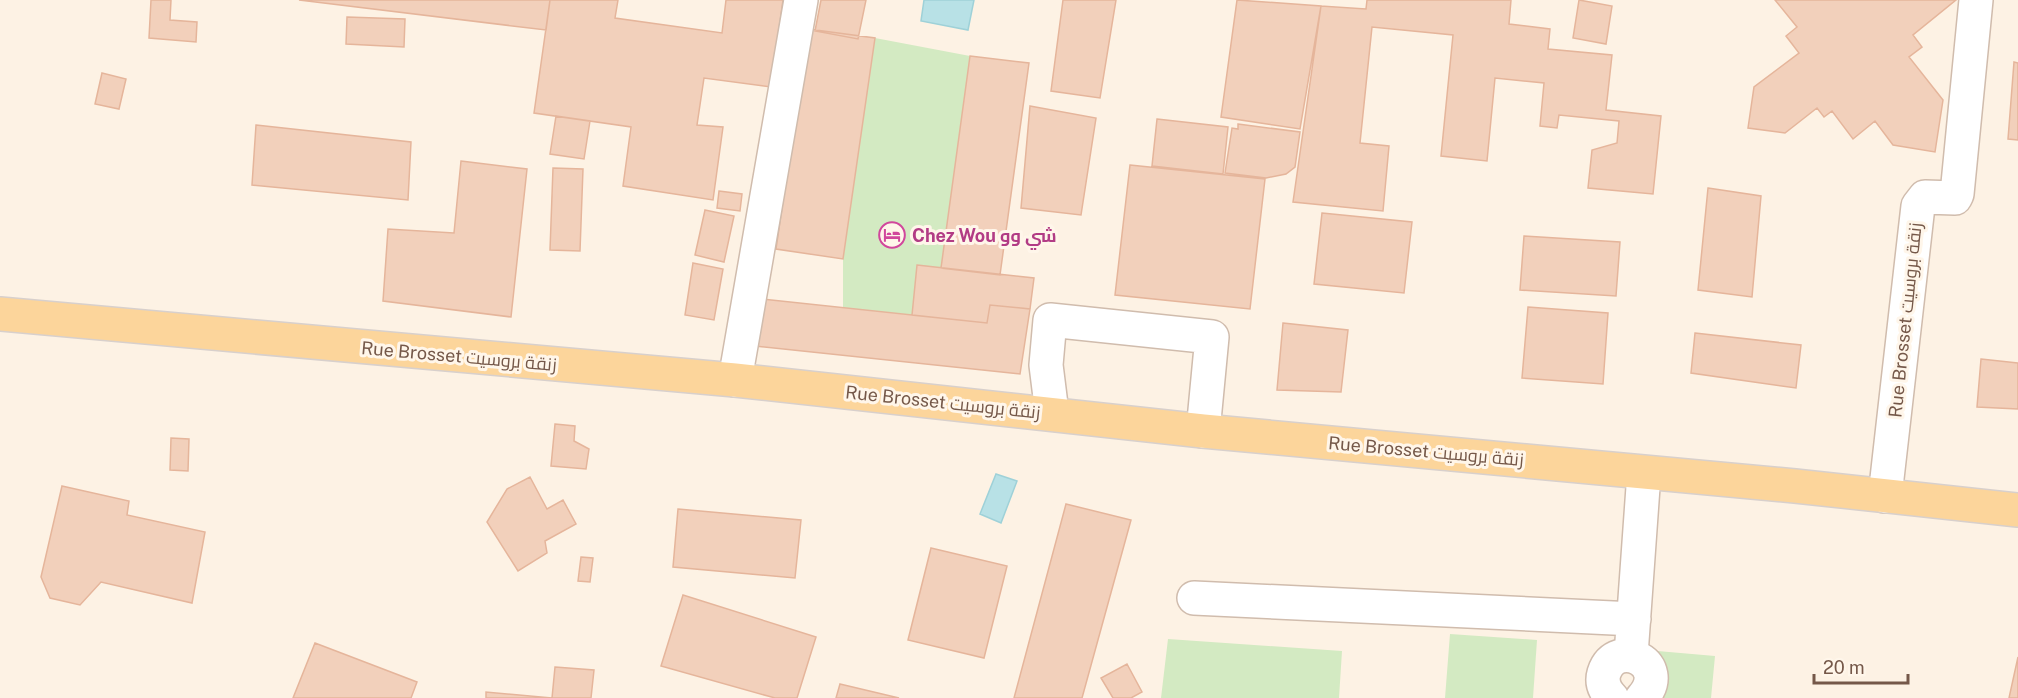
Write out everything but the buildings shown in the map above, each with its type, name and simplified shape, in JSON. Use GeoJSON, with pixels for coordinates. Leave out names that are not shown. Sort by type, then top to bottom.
{"type":"FeatureCollection","features":[{"type":"Feature","properties":{"kind":"main road","name":"Rue Brosset زنقة بروسيت"},"geometry":{"type":"LineString","coordinates":[[0,314],[735,380],[1203,431],[1886,495],[2018,510]]}},
{"type":"Feature","properties":{"kind":"street"},"geometry":{"type":"LineString","coordinates":[[735,380],[801,0]]}},
{"type":"Feature","properties":{"kind":"street","name":"Rue Brosset زنقة بروسيت"},"geometry":{"type":"LineString","coordinates":[[1886,495],[1918,206],[1925,197],[1955,198],[1957,194],[1977,0]]}},
{"type":"Feature","properties":{"kind":"street"},"geometry":{"type":"LineString","coordinates":[[1052,413],[1046,364],[1050,320],[1212,337],[1203,431]]}},
{"type":"Feature","properties":{"kind":"street"},"geometry":{"type":"LineString","coordinates":[[1631,655],[1644,472]]}},
{"type":"Feature","properties":{"kind":"street"},"geometry":{"type":"LineString","coordinates":[[1194,598],[1634,619]]}},
{"type":"Feature","properties":{"kind":"street"},"geometry":{"type":"LineString","coordinates":[[1612,698],[1604,685],[1605,669],[1616,658],[1631,655],[1645,663],[1651,677],[1651,685],[1642,698]]}},
{"type":"Feature","properties":{"kind":"green space"},"geometry":{"type":"Polygon","coordinates":[[[875,38],[970,56],[941,268],[912,315],[843,308],[843,259],[875,38]]]}},
{"type":"Feature","properties":{"kind":"green space"},"geometry":{"type":"Polygon","coordinates":[[[1450,634],[1537,640],[1533,698],[1445,698],[1450,634]]]}},
{"type":"Feature","properties":{"kind":"green space"},"geometry":{"type":"Polygon","coordinates":[[[1168,639],[1342,651],[1339,698],[1161,698],[1168,639]]]}},
{"type":"Feature","properties":{"kind":"green space"},"geometry":{"type":"Polygon","coordinates":[[[1646,650],[1715,656],[1711,698],[1643,698],[1646,650]]]}},
{"type":"Feature","properties":{"kind":"water"},"geometry":{"type":"Polygon","coordinates":[[[924,0],[974,0],[968,30],[921,21],[924,0]]]}},
{"type":"Feature","properties":{"kind":"water"},"geometry":{"type":"Polygon","coordinates":[[[996,474],[1017,481],[1001,523],[980,514],[996,474]]]}},
{"type":"Feature","properties":{"kind":"place","name":"Chez Wou شي وو"},"geometry":{"type":"Point","coordinates":[892,235]}}]}
